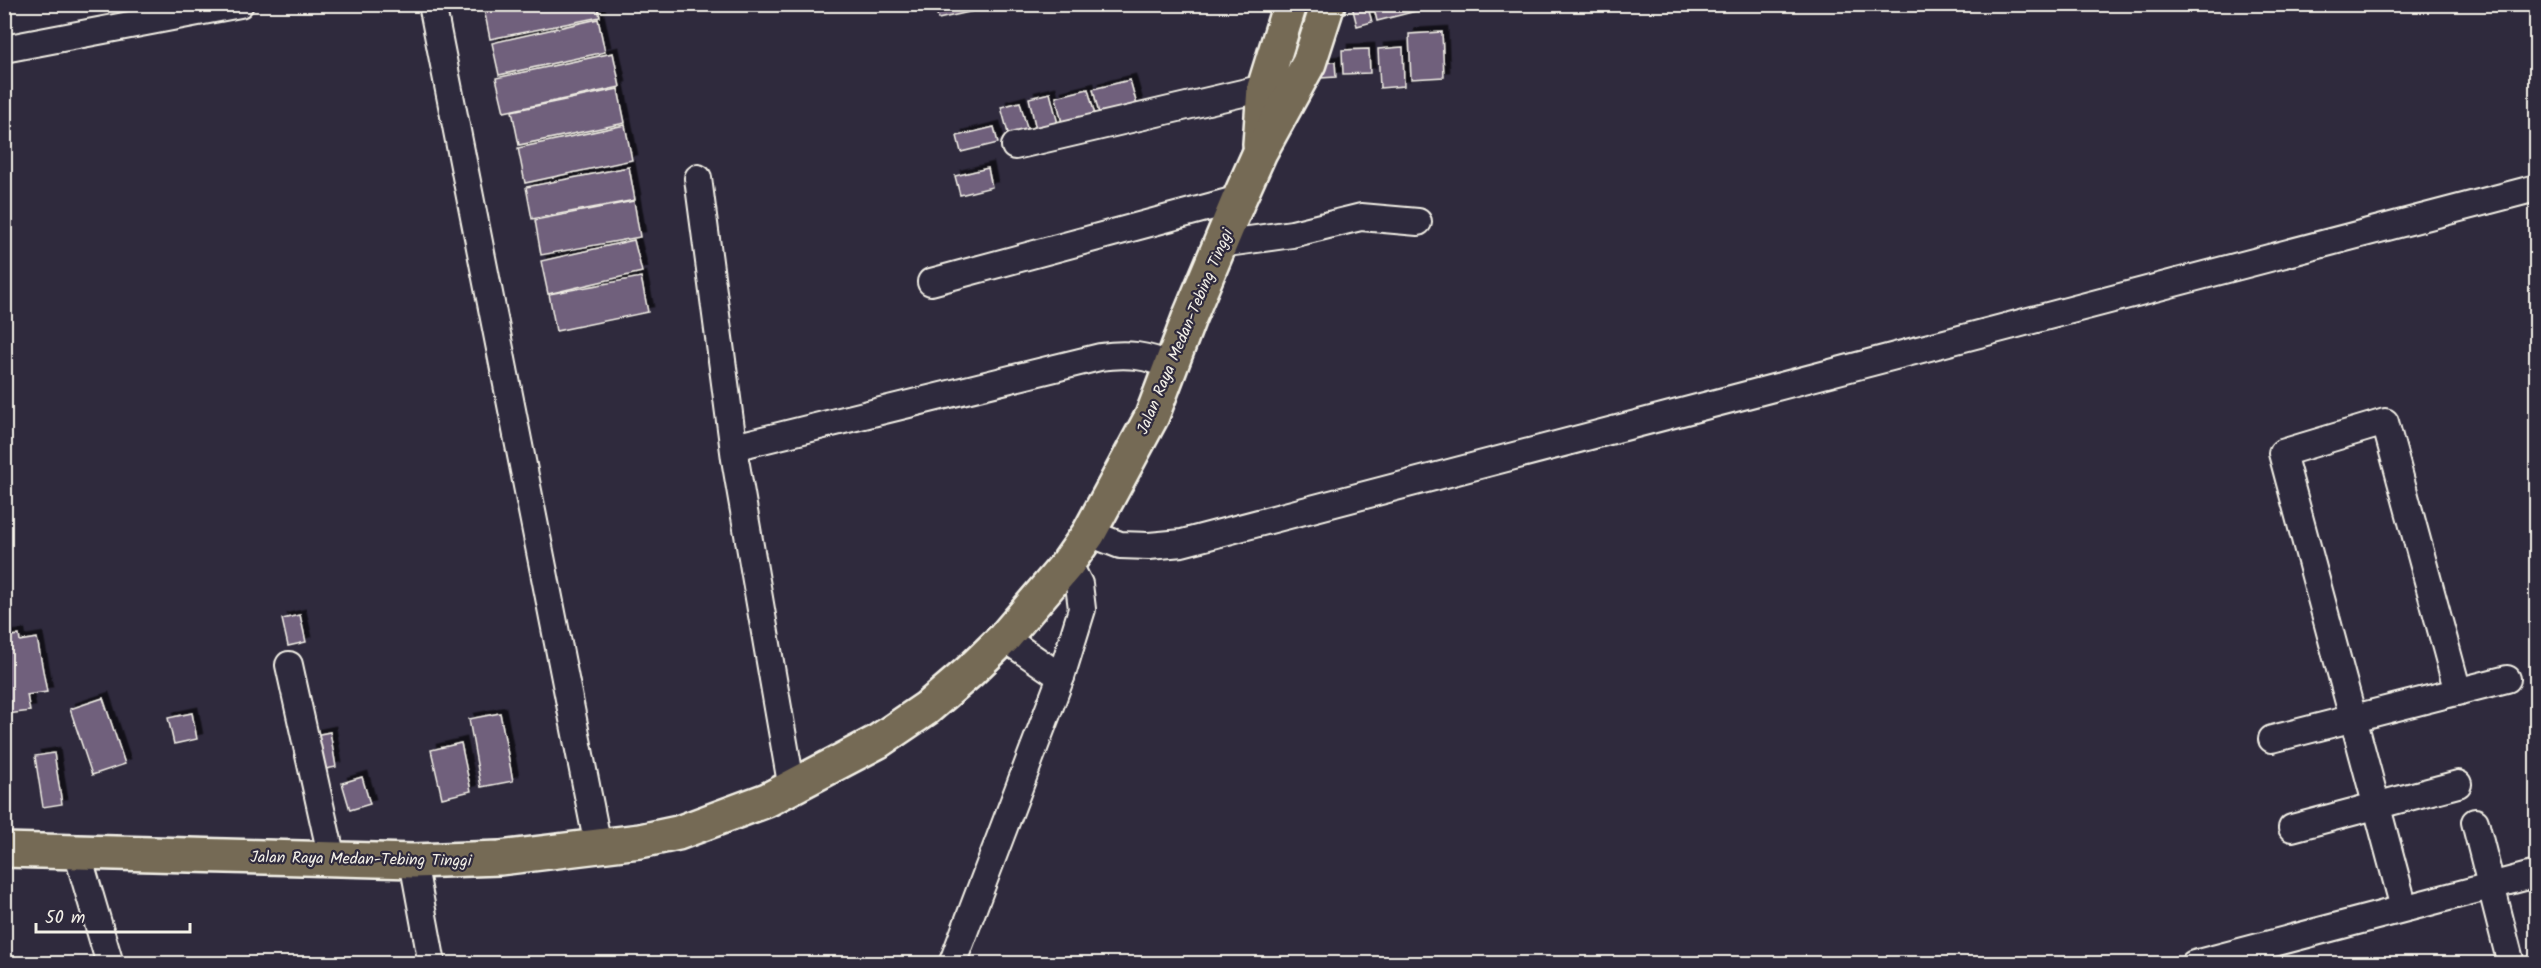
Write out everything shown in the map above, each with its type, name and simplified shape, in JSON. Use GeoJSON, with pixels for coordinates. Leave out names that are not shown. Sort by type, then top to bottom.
{"type":"FeatureCollection","features":[{"type":"Feature","properties":{"kind":"highway","name":"Jalan Raya Medan-Tebing Tinggi"},"geometry":{"type":"LineString","coordinates":[[1260,152],[1264,88],[1290,4]]}},
{"type":"Feature","properties":{"kind":"highway","name":"Jalan Raya Medan-Tebing Tinggi"},"geometry":{"type":"LineString","coordinates":[[4,850],[413,861],[500,858],[640,842],[678,833],[723,818],[792,789],[877,742],[927,708],[1004,638],[1068,563],[1089,533],[1152,416],[1189,318],[1239,199],[1260,152],[1309,63],[1328,4]]}},
{"type":"Feature","properties":{"kind":"street"},"geometry":{"type":"LineString","coordinates":[[4,49],[240,4]]}},
{"type":"Feature","properties":{"kind":"street"},"geometry":{"type":"LineString","coordinates":[[432,4],[597,846]]}},
{"type":"Feature","properties":{"kind":"street"},"geometry":{"type":"LineString","coordinates":[[1015,146],[1264,88]]}},
{"type":"Feature","properties":{"kind":"street"},"geometry":{"type":"LineString","coordinates":[[698,178],[734,447],[792,789]]}},
{"type":"Feature","properties":{"kind":"street"},"geometry":{"type":"LineString","coordinates":[[1089,533],[1120,546],[1182,543],[2536,188]]}},
{"type":"Feature","properties":{"kind":"street"},"geometry":{"type":"LineString","coordinates":[[931,282],[1239,199]]}},
{"type":"Feature","properties":{"kind":"street"},"geometry":{"type":"LineString","coordinates":[[1220,244],[1292,234],[1361,217],[1418,222]]}},
{"type":"Feature","properties":{"kind":"street"},"geometry":{"type":"LineString","coordinates":[[734,447],[1100,357],[1122,354],[1140,355],[1156,359],[1172,367]]}},
{"type":"Feature","properties":{"kind":"street"},"geometry":{"type":"LineString","coordinates":[[2404,908],[2282,453],[2385,422],[2458,692]]}},
{"type":"Feature","properties":{"kind":"street"},"geometry":{"type":"LineString","coordinates":[[952,963],[1060,676],[1082,609],[1079,584],[1068,563]]}},
{"type":"Feature","properties":{"kind":"street"},"geometry":{"type":"LineString","coordinates":[[1004,638],[1060,676]]}},
{"type":"Feature","properties":{"kind":"street"},"geometry":{"type":"LineString","coordinates":[[289,665],[332,859]]}},
{"type":"Feature","properties":{"kind":"street"},"geometry":{"type":"LineString","coordinates":[[2272,739],[2507,679]]}},
{"type":"Feature","properties":{"kind":"street"},"geometry":{"type":"LineString","coordinates":[[2292,828],[2458,784]]}},
{"type":"Feature","properties":{"kind":"street"},"geometry":{"type":"LineString","coordinates":[[2475,822],[2493,885],[2511,963]]}},
{"type":"Feature","properties":{"kind":"street"},"geometry":{"type":"LineString","coordinates":[[77,852],[110,963]]}},
{"type":"Feature","properties":{"kind":"street"},"geometry":{"type":"LineString","coordinates":[[413,861],[432,963]]}},
{"type":"Feature","properties":{"kind":"street"},"geometry":{"type":"LineString","coordinates":[[2194,963],[2536,874]]}},
{"type":"Feature","properties":{"kind":"building"},"geometry":{"type":"Polygon","coordinates":[[[483,4],[597,4],[600,17],[490,39],[483,4]]]}},
{"type":"Feature","properties":{"kind":"building"},"geometry":{"type":"Polygon","coordinates":[[[935,4],[1005,4],[938,19],[935,4]]]}},
{"type":"Feature","properties":{"kind":"building"},"geometry":{"type":"Polygon","coordinates":[[[1367,4],[1372,22],[1357,26],[1352,6],[1367,4]]]}},
{"type":"Feature","properties":{"kind":"building"},"geometry":{"type":"Polygon","coordinates":[[[1373,4],[1427,4],[1428,8],[1377,21],[1373,4]]]}},
{"type":"Feature","properties":{"kind":"building"},"geometry":{"type":"Polygon","coordinates":[[[598,19],[605,52],[499,75],[492,43],[598,19]]]}},
{"type":"Feature","properties":{"kind":"building"},"geometry":{"type":"Polygon","coordinates":[[[1442,32],[1444,77],[1411,79],[1409,34],[1442,32]]]}},
{"type":"Feature","properties":{"kind":"building"},"geometry":{"type":"Polygon","coordinates":[[[1403,47],[1404,86],[1380,88],[1378,49],[1403,47]]]}},
{"type":"Feature","properties":{"kind":"building"},"geometry":{"type":"Polygon","coordinates":[[[1369,49],[1370,73],[1343,74],[1342,50],[1369,49]]]}},
{"type":"Feature","properties":{"kind":"building"},"geometry":{"type":"Polygon","coordinates":[[[613,53],[620,87],[504,112],[496,78],[613,53]]]}},
{"type":"Feature","properties":{"kind":"building"},"geometry":{"type":"Polygon","coordinates":[[[1335,62],[1336,77],[1321,78],[1320,63],[1335,62]]]}},
{"type":"Feature","properties":{"kind":"building"},"geometry":{"type":"Polygon","coordinates":[[[1130,80],[1137,105],[1099,114],[1093,89],[1130,80]]]}},
{"type":"Feature","properties":{"kind":"building"},"geometry":{"type":"Polygon","coordinates":[[[618,89],[625,123],[519,145],[512,111],[618,89]]]}},
{"type":"Feature","properties":{"kind":"building"},"geometry":{"type":"Polygon","coordinates":[[[1088,89],[1095,115],[1062,123],[1056,97],[1088,89]]]}},
{"type":"Feature","properties":{"kind":"building"},"geometry":{"type":"Polygon","coordinates":[[[1050,93],[1058,124],[1036,130],[1029,98],[1050,93]]]}},
{"type":"Feature","properties":{"kind":"building"},"geometry":{"type":"Polygon","coordinates":[[[1020,102],[1028,132],[1009,137],[1001,107],[1020,102]]]}},
{"type":"Feature","properties":{"kind":"building"},"geometry":{"type":"Polygon","coordinates":[[[625,125],[632,160],[525,183],[518,148],[625,125]]]}},
{"type":"Feature","properties":{"kind":"building"},"geometry":{"type":"Polygon","coordinates":[[[994,127],[998,143],[961,152],[957,136],[994,127]]]}},
{"type":"Feature","properties":{"kind":"building"},"geometry":{"type":"Polygon","coordinates":[[[629,167],[635,200],[532,219],[526,187],[629,167]]]}},
{"type":"Feature","properties":{"kind":"building"},"geometry":{"type":"Polygon","coordinates":[[[988,168],[992,187],[960,195],[955,176],[988,168]]]}},
{"type":"Feature","properties":{"kind":"building"},"geometry":{"type":"Polygon","coordinates":[[[634,201],[640,237],[541,255],[535,220],[634,201]]]}},
{"type":"Feature","properties":{"kind":"building"},"geometry":{"type":"Polygon","coordinates":[[[634,240],[642,272],[548,294],[541,261],[634,240]]]}},
{"type":"Feature","properties":{"kind":"building"},"geometry":{"type":"Polygon","coordinates":[[[641,277],[648,312],[556,331],[549,294],[641,277]]]}},
{"type":"Feature","properties":{"kind":"building"},"geometry":{"type":"Polygon","coordinates":[[[300,615],[306,642],[288,646],[282,619],[300,615]]]}},
{"type":"Feature","properties":{"kind":"building"},"geometry":{"type":"Polygon","coordinates":[[[19,635],[20,641],[37,638],[47,692],[27,695],[30,711],[8,714],[4,696],[4,637],[19,635]]]}},
{"type":"Feature","properties":{"kind":"building"},"geometry":{"type":"Polygon","coordinates":[[[103,698],[125,764],[92,775],[70,709],[103,698]]]}},
{"type":"Feature","properties":{"kind":"building"},"geometry":{"type":"Polygon","coordinates":[[[192,713],[197,739],[174,744],[168,718],[192,713]]]}},
{"type":"Feature","properties":{"kind":"building"},"geometry":{"type":"Polygon","coordinates":[[[500,713],[513,781],[481,787],[469,719],[500,713]]]}},
{"type":"Feature","properties":{"kind":"building"},"geometry":{"type":"Polygon","coordinates":[[[330,732],[336,767],[316,771],[310,736],[330,732]]]}},
{"type":"Feature","properties":{"kind":"building"},"geometry":{"type":"Polygon","coordinates":[[[461,743],[471,791],[442,798],[431,750],[461,743]]]}},
{"type":"Feature","properties":{"kind":"building"},"geometry":{"type":"Polygon","coordinates":[[[54,753],[62,804],[43,807],[35,756],[54,753]]]}},
{"type":"Feature","properties":{"kind":"building"},"geometry":{"type":"Polygon","coordinates":[[[362,777],[370,804],[350,810],[342,783],[362,777]]]}}]}
